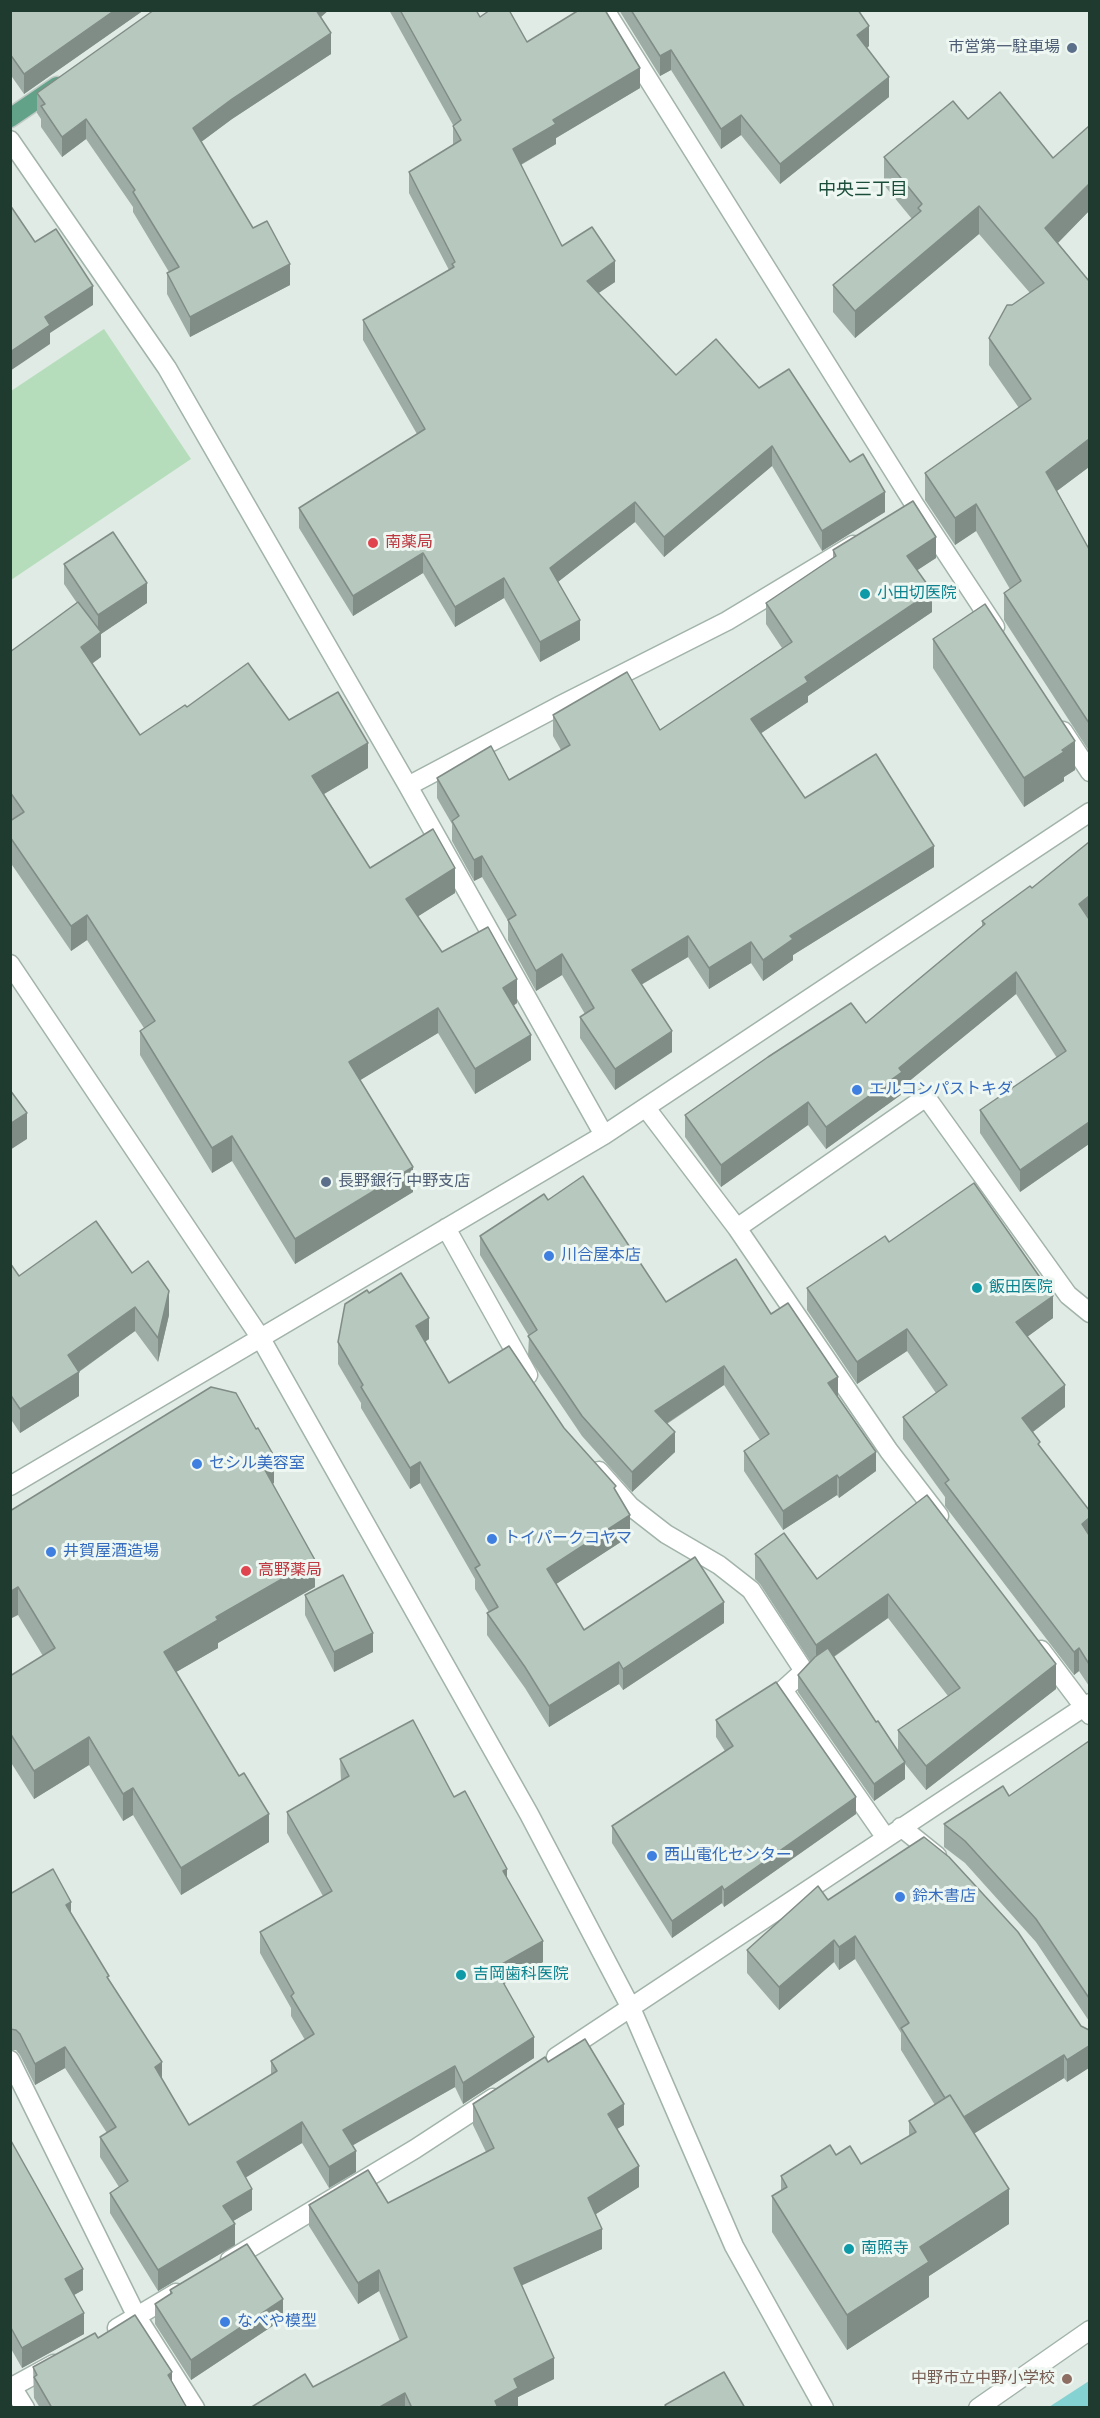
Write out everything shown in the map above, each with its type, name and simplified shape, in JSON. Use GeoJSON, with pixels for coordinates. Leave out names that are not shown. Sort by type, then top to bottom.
{"type":"FeatureCollection","features":[{"type":"Feature","properties":{"kind":"main road"},"geometry":{"type":"LineString","coordinates":[[10,118],[69,78]]}},
{"type":"Feature","properties":{"kind":"street"},"geometry":{"type":"LineString","coordinates":[[605,10],[916,507],[1006,644]]}},
{"type":"Feature","properties":{"kind":"street"},"geometry":{"type":"LineString","coordinates":[[10,140],[167,368],[408,786],[604,1136]]}},
{"type":"Feature","properties":{"kind":"street"},"geometry":{"type":"LineString","coordinates":[[896,519],[916,507]]}},
{"type":"Feature","properties":{"kind":"street"},"geometry":{"type":"LineString","coordinates":[[408,786],[727,621],[866,537]]}},
{"type":"Feature","properties":{"kind":"street"},"geometry":{"type":"LineString","coordinates":[[1051,713],[1089,772]]}},
{"type":"Feature","properties":{"kind":"street"},"geometry":{"type":"LineString","coordinates":[[10,1486],[604,1136],[1089,812]]}},
{"type":"Feature","properties":{"kind":"street"},"geometry":{"type":"LineString","coordinates":[[10,964],[260,1337],[529,1814],[631,2008],[735,2246],[824,2408]]}},
{"type":"Feature","properties":{"kind":"street"},"geometry":{"type":"LineString","coordinates":[[737,1228],[926,1097],[1068,1295],[1089,1313]]}},
{"type":"Feature","properties":{"kind":"street"},"geometry":{"type":"LineString","coordinates":[[646,1108],[737,1228],[889,1451],[947,1527]]}},
{"type":"Feature","properties":{"kind":"street"},"geometry":{"type":"LineString","coordinates":[[446,1228],[516,1358],[535,1386]]}},
{"type":"Feature","properties":{"kind":"street"},"geometry":{"type":"LineString","coordinates":[[588,1459],[630,1506],[666,1534],[719,1565],[751,1590],[804,1671],[783,1690],[894,1833],[948,1864]]}},
{"type":"Feature","properties":{"kind":"street"},"geometry":{"type":"LineString","coordinates":[[543,2066],[894,1833],[1088,1708],[1033,1641]]}},
{"type":"Feature","properties":{"kind":"street"},"geometry":{"type":"LineString","coordinates":[[10,2060],[137,2317],[195,2408]]}},
{"type":"Feature","properties":{"kind":"street"},"geometry":{"type":"LineString","coordinates":[[216,2269],[415,2149],[503,2091]]}},
{"type":"Feature","properties":{"kind":"street"},"geometry":{"type":"LineString","coordinates":[[106,2335],[186,2287]]}},
{"type":"Feature","properties":{"kind":"street"},"geometry":{"type":"LineString","coordinates":[[978,2408],[1089,2330]]}},
{"type":"Feature","properties":{"kind":"street"},"geometry":{"type":"LineString","coordinates":[[25,2408],[11,2388],[64,2358]]}},
{"type":"Feature","properties":{"kind":"green space"},"geometry":{"type":"Polygon","coordinates":[[[104,329],[191,459],[11,580],[11,391],[104,329]]]}},
{"type":"Feature","properties":{"kind":"water"},"geometry":{"type":"Polygon","coordinates":[[[1089,2381],[1089,2407],[1049,2407],[1089,2381]]]}},
{"type":"Feature","properties":{"kind":"building"},"geometry":{"type":"Polygon","coordinates":[[[10,10],[115,10],[24,74],[10,54],[10,10]]]}},
{"type":"Feature","properties":{"kind":"building"},"geometry":{"type":"Polygon","coordinates":[[[154,10],[316,10],[331,33],[193,128],[253,228],[267,221],[290,264],[190,317],[167,273],[179,267],[133,192],[135,190],[86,119],[62,137],[41,106],[45,104],[37,93],[154,10]]]}},
{"type":"Feature","properties":{"kind":"building"},"geometry":{"type":"Polygon","coordinates":[[[400,10],[476,10],[480,17],[490,10],[509,10],[527,42],[579,10],[605,10],[640,68],[553,120],[556,124],[513,149],[562,246],[592,227],[615,261],[587,281],[676,375],[716,339],[759,388],[789,369],[850,462],[863,454],[885,492],[822,531],[772,446],[664,537],[635,502],[550,568],[580,620],[540,642],[504,578],[455,607],[423,553],[353,596],[299,508],[425,429],[363,320],[454,267],[452,264],[455,262],[409,172],[461,140],[453,126],[461,120],[400,10]]]}},
{"type":"Feature","properties":{"kind":"building"},"geometry":{"type":"Polygon","coordinates":[[[631,10],[858,10],[869,26],[857,35],[889,77],[780,164],[741,115],[721,129],[671,50],[660,56],[631,10]]]}},
{"type":"Feature","properties":{"kind":"building"},"geometry":{"type":"Polygon","coordinates":[[[1000,92],[1053,158],[1089,126],[1089,184],[1045,228],[1089,281],[1089,439],[1046,472],[1089,549],[1089,723],[1004,593],[1021,581],[976,504],[955,518],[925,473],[1031,399],[989,338],[1007,305],[1012,305],[1044,283],[979,206],[855,311],[833,285],[921,211],[918,208],[922,204],[884,157],[953,101],[968,119],[1000,92]]]}},
{"type":"Feature","properties":{"kind":"building"},"geometry":{"type":"Polygon","coordinates":[[[10,205],[35,242],[56,229],[93,286],[45,317],[50,325],[10,352],[10,205]]]}},
{"type":"Feature","properties":{"kind":"building"},"geometry":{"type":"Polygon","coordinates":[[[913,501],[936,537],[907,556],[932,591],[805,677],[808,682],[751,719],[805,798],[876,754],[934,846],[790,936],[793,939],[763,960],[751,942],[709,968],[688,936],[632,970],[672,1031],[615,1069],[580,1017],[594,1008],[562,954],[536,971],[508,920],[516,915],[482,856],[474,860],[452,821],[459,816],[437,778],[491,746],[509,780],[570,745],[553,715],[627,672],[660,730],[792,642],[766,603],[836,556],[833,550],[913,501]]]}},
{"type":"Feature","properties":{"kind":"building"},"geometry":{"type":"Polygon","coordinates":[[[113,532],[147,583],[98,615],[64,564],[113,532]]]}},
{"type":"Feature","properties":{"kind":"building"},"geometry":{"type":"Polygon","coordinates":[[[78,602],[101,632],[81,647],[140,735],[185,705],[187,707],[248,663],[289,720],[338,692],[368,743],[312,776],[370,868],[433,829],[455,868],[406,899],[442,952],[488,927],[517,979],[503,988],[531,1035],[475,1069],[438,1008],[349,1062],[413,1167],[295,1239],[232,1136],[212,1148],[140,1031],[155,1021],[87,915],[71,926],[10,837],[10,821],[24,812],[10,792],[10,652],[78,602]]]}},
{"type":"Feature","properties":{"kind":"building"},"geometry":{"type":"Polygon","coordinates":[[[985,604],[1075,741],[1062,750],[1064,752],[1024,778],[933,639],[985,604]]]}},
{"type":"Feature","properties":{"kind":"building"},"geometry":{"type":"Polygon","coordinates":[[[1089,842],[1089,896],[1079,904],[1089,919],[1089,1122],[1020,1170],[980,1110],[1066,1051],[1016,972],[899,1068],[902,1072],[826,1127],[808,1102],[721,1165],[685,1115],[851,1003],[866,1023],[985,924],[982,921],[1030,886],[1032,888],[1089,842]]]}},
{"type":"Feature","properties":{"kind":"building"},"geometry":{"type":"Polygon","coordinates":[[[10,1090],[27,1113],[10,1124],[10,1090]]]}},
{"type":"Feature","properties":{"kind":"building"},"geometry":{"type":"Polygon","coordinates":[[[583,1176],[666,1302],[736,1259],[771,1314],[788,1303],[838,1377],[828,1383],[876,1452],[839,1478],[837,1475],[783,1511],[744,1451],[769,1434],[724,1366],[655,1411],[675,1432],[632,1472],[582,1416],[528,1336],[537,1330],[480,1236],[544,1194],[548,1200],[583,1176]]]}},
{"type":"Feature","properties":{"kind":"building"},"geometry":{"type":"Polygon","coordinates":[[[974,1183],[1053,1296],[1016,1322],[1065,1385],[1022,1418],[1040,1442],[1038,1444],[1089,1510],[1089,1518],[1082,1524],[1089,1535],[1089,1664],[1079,1648],[1074,1652],[945,1483],[949,1480],[903,1417],[947,1385],[907,1329],[857,1362],[807,1288],[885,1236],[889,1242],[974,1183]]]}},
{"type":"Feature","properties":{"kind":"building"},"geometry":{"type":"Polygon","coordinates":[[[96,1221],[132,1273],[148,1261],[169,1291],[158,1338],[135,1307],[68,1355],[79,1372],[20,1409],[10,1394],[10,1263],[19,1276],[96,1221]]]}},
{"type":"Feature","properties":{"kind":"building"},"geometry":{"type":"Polygon","coordinates":[[[401,1273],[429,1318],[416,1326],[449,1383],[509,1346],[564,1428],[616,1486],[614,1488],[630,1515],[547,1569],[584,1630],[695,1557],[724,1602],[623,1669],[619,1662],[549,1706],[487,1613],[498,1607],[475,1568],[480,1565],[420,1462],[410,1468],[361,1387],[363,1385],[338,1342],[345,1304],[367,1290],[369,1293],[401,1273]]]}},
{"type":"Feature","properties":{"kind":"building"},"geometry":{"type":"Polygon","coordinates":[[[211,1387],[236,1393],[256,1429],[258,1428],[274,1456],[261,1463],[315,1560],[216,1617],[218,1620],[164,1652],[239,1776],[244,1773],[269,1814],[181,1868],[133,1788],[123,1794],[89,1737],[34,1771],[10,1733],[10,1676],[55,1648],[18,1587],[10,1592],[10,1511],[211,1387]]]}},
{"type":"Feature","properties":{"kind":"building"},"geometry":{"type":"Polygon","coordinates":[[[927,1495],[1056,1664],[926,1766],[898,1730],[960,1688],[888,1594],[816,1645],[755,1554],[784,1533],[817,1579],[927,1495]]]}},
{"type":"Feature","properties":{"kind":"building"},"geometry":{"type":"Polygon","coordinates":[[[343,1575],[373,1633],[334,1652],[305,1595],[343,1575]]]}},
{"type":"Feature","properties":{"kind":"building"},"geometry":{"type":"Polygon","coordinates":[[[828,1648],[905,1762],[874,1784],[798,1675],[815,1657],[828,1648]]]}},
{"type":"Feature","properties":{"kind":"building"},"geometry":{"type":"Polygon","coordinates":[[[776,1682],[856,1797],[724,1890],[722,1886],[672,1921],[612,1826],[733,1746],[716,1720],[776,1682]]]}},
{"type":"Feature","properties":{"kind":"building"},"geometry":{"type":"Polygon","coordinates":[[[413,1720],[454,1797],[465,1791],[507,1869],[503,1871],[543,1941],[495,1968],[534,2037],[463,2083],[455,2066],[343,2130],[356,2151],[329,2167],[302,2122],[237,2162],[252,2189],[223,2206],[235,2224],[158,2270],[110,2193],[128,2181],[100,2137],[116,2127],[65,2047],[35,2064],[20,2034],[10,2029],[10,1894],[53,1869],[71,1902],[66,1905],[109,1976],[107,1977],[162,2062],[155,2067],[189,2125],[277,2071],[271,2061],[314,2034],[291,1996],[294,1993],[260,1932],[332,1891],[287,1812],[349,1776],[340,1759],[413,1720]]]}},
{"type":"Feature","properties":{"kind":"building"},"geometry":{"type":"Polygon","coordinates":[[[1089,1741],[1089,1998],[1036,1919],[965,1841],[944,1824],[1003,1786],[1009,1796],[1089,1741]]]}},
{"type":"Feature","properties":{"kind":"building"},"geometry":{"type":"Polygon","coordinates":[[[924,1837],[949,1857],[1018,1932],[1081,2026],[1089,2030],[1089,2046],[1067,2060],[1064,2055],[964,2117],[950,2095],[945,2098],[901,2028],[909,2023],[855,1936],[839,1947],[834,1940],[779,1987],[747,1950],[818,1886],[828,1900],[924,1837]]]}},
{"type":"Feature","properties":{"kind":"building"},"geometry":{"type":"Polygon","coordinates":[[[585,2039],[624,2104],[608,2114],[639,2166],[588,2198],[602,2229],[514,2268],[554,2358],[514,2379],[518,2388],[495,2401],[498,2408],[412,2408],[405,2393],[378,2408],[250,2408],[305,2374],[313,2387],[407,2337],[379,2270],[358,2283],[309,2205],[368,2170],[388,2203],[494,2148],[473,2104],[545,2057],[548,2062],[585,2039]]]}},
{"type":"Feature","properties":{"kind":"building"},"geometry":{"type":"Polygon","coordinates":[[[950,2095],[1009,2189],[920,2247],[929,2262],[847,2315],[772,2196],[787,2187],[781,2176],[830,2145],[836,2155],[850,2146],[861,2164],[916,2132],[909,2121],[950,2095]]]}},
{"type":"Feature","properties":{"kind":"building"},"geometry":{"type":"Polygon","coordinates":[[[10,2139],[83,2269],[65,2279],[84,2313],[22,2348],[10,2326],[10,2139]]]}},
{"type":"Feature","properties":{"kind":"building"},"geometry":{"type":"Polygon","coordinates":[[[247,2244],[283,2299],[191,2360],[155,2304],[172,2293],[170,2290],[247,2244]]]}},
{"type":"Feature","properties":{"kind":"building"},"geometry":{"type":"Polygon","coordinates":[[[135,2315],[172,2372],[168,2375],[187,2408],[52,2408],[34,2377],[37,2375],[33,2367],[95,2333],[98,2338],[135,2315]]]}},
{"type":"Feature","properties":{"kind":"building"},"geometry":{"type":"Polygon","coordinates":[[[724,2372],[745,2408],[667,2408],[665,2405],[724,2372]]]}},
{"type":"Feature","properties":{"kind":"place","name":"市営第一駐車場"},"geometry":{"type":"Point","coordinates":[1072,48]}},
{"type":"Feature","properties":{"kind":"place","name":"南薬局"},"geometry":{"type":"Point","coordinates":[373,543]}},
{"type":"Feature","properties":{"kind":"place","name":"小田切医院"},"geometry":{"type":"Point","coordinates":[865,594]}},
{"type":"Feature","properties":{"kind":"place","name":"エルコンパストキダ"},"geometry":{"type":"Point","coordinates":[857,1090]}},
{"type":"Feature","properties":{"kind":"place","name":"長野銀行 中野支店"},"geometry":{"type":"Point","coordinates":[326,1182]}},
{"type":"Feature","properties":{"kind":"place","name":"川合屋本店"},"geometry":{"type":"Point","coordinates":[549,1256]}},
{"type":"Feature","properties":{"kind":"place","name":"飯田医院"},"geometry":{"type":"Point","coordinates":[977,1288]}},
{"type":"Feature","properties":{"kind":"place","name":"セシル美容室"},"geometry":{"type":"Point","coordinates":[197,1464]}},
{"type":"Feature","properties":{"kind":"place","name":"トイパークコヤマ"},"geometry":{"type":"Point","coordinates":[492,1539]}},
{"type":"Feature","properties":{"kind":"place","name":"井賀屋酒造場"},"geometry":{"type":"Point","coordinates":[51,1552]}},
{"type":"Feature","properties":{"kind":"place","name":"高野薬局"},"geometry":{"type":"Point","coordinates":[246,1571]}},
{"type":"Feature","properties":{"kind":"place","name":"西山電化センター"},"geometry":{"type":"Point","coordinates":[652,1856]}},
{"type":"Feature","properties":{"kind":"place","name":"鈴木書店"},"geometry":{"type":"Point","coordinates":[900,1897]}},
{"type":"Feature","properties":{"kind":"place","name":"吉岡歯科医院"},"geometry":{"type":"Point","coordinates":[461,1975]}},
{"type":"Feature","properties":{"kind":"place","name":"南照寺"},"geometry":{"type":"Point","coordinates":[849,2249]}},
{"type":"Feature","properties":{"kind":"place","name":"なべや模型"},"geometry":{"type":"Point","coordinates":[225,2322]}},
{"type":"Feature","properties":{"kind":"place","name":"中野市立中野小学校"},"geometry":{"type":"Point","coordinates":[1067,2379]}},
{"type":"Feature","properties":{"kind":"district","name":"中央三丁目"},"geometry":{"type":"Point","coordinates":[863,190]}}]}
